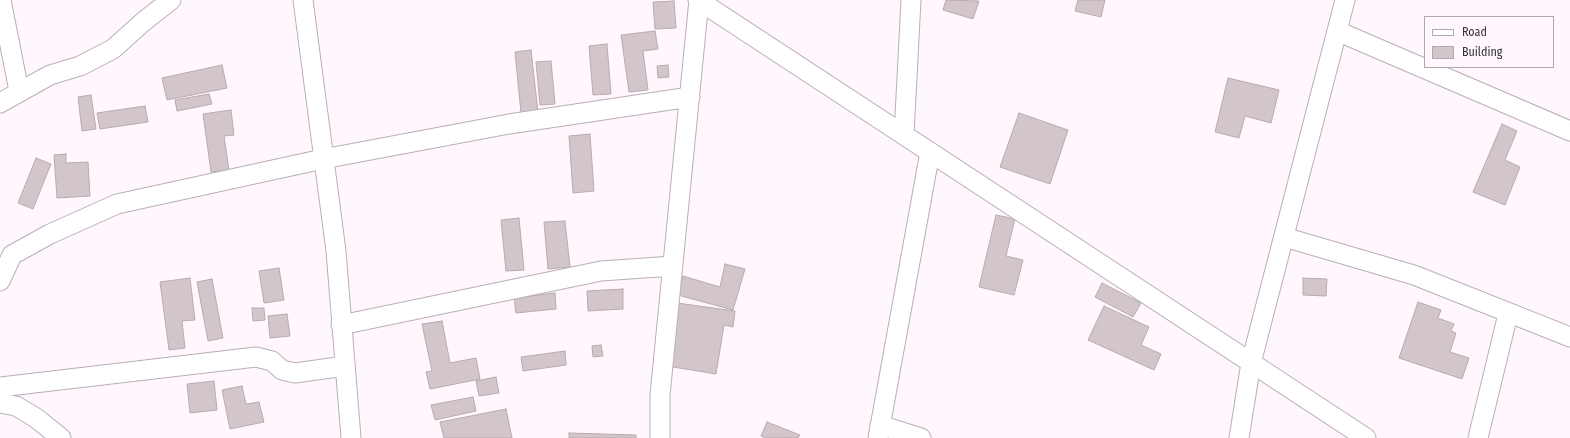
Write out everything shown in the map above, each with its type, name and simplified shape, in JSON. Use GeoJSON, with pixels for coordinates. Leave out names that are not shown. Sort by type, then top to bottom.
{"type":"FeatureCollection","features":[{"type":"Feature","properties":{"kind":"street"},"geometry":{"type":"LineString","coordinates":[[0,0],[19,92]]}},
{"type":"Feature","properties":{"kind":"street"},"geometry":{"type":"LineString","coordinates":[[0,103],[50,75],[80,66],[113,49],[143,22],[171,0]]}},
{"type":"Feature","properties":{"kind":"street"},"geometry":{"type":"LineString","coordinates":[[303,0],[336,251],[351,438]]}},
{"type":"Feature","properties":{"kind":"street"},"geometry":{"type":"LineString","coordinates":[[904,135],[911,0]]}},
{"type":"Feature","properties":{"kind":"street"},"geometry":{"type":"LineString","coordinates":[[1239,438],[1251,363],[1345,0]]}},
{"type":"Feature","properties":{"kind":"street"},"geometry":{"type":"LineString","coordinates":[[660,438],[660,395],[690,97],[704,2],[1366,438]]}},
{"type":"Feature","properties":{"kind":"street"},"geometry":{"type":"LineString","coordinates":[[1337,31],[1570,131]]}},
{"type":"Feature","properties":{"kind":"street"},"geometry":{"type":"LineString","coordinates":[[0,281],[12,254],[50,234],[117,204],[323,159],[509,124],[690,97]]}},
{"type":"Feature","properties":{"kind":"street"},"geometry":{"type":"LineString","coordinates":[[920,438],[879,431],[930,152]]}},
{"type":"Feature","properties":{"kind":"street"},"geometry":{"type":"LineString","coordinates":[[1284,237],[1414,275],[1508,314],[1570,337]]}},
{"type":"Feature","properties":{"kind":"street"},"geometry":{"type":"LineString","coordinates":[[342,325],[601,271],[673,266]]}},
{"type":"Feature","properties":{"kind":"street"},"geometry":{"type":"LineString","coordinates":[[1478,438],[1508,314]]}},
{"type":"Feature","properties":{"kind":"street"},"geometry":{"type":"LineString","coordinates":[[0,387],[256,357],[272,361],[282,370],[295,373],[345,366]]}},
{"type":"Feature","properties":{"kind":"street"},"geometry":{"type":"LineString","coordinates":[[0,404],[16,406],[61,438]]}},
{"type":"Feature","properties":{"kind":"building"},"geometry":{"type":"Polygon","coordinates":[[[946,0],[979,1],[973,19],[943,10],[946,0]]]}},
{"type":"Feature","properties":{"kind":"building"},"geometry":{"type":"Polygon","coordinates":[[[1078,0],[1105,0],[1101,17],[1075,11],[1078,0]]]}},
{"type":"Feature","properties":{"kind":"building"},"geometry":{"type":"Polygon","coordinates":[[[674,1],[676,28],[655,29],[653,2],[674,1]]]}},
{"type":"Feature","properties":{"kind":"building"},"geometry":{"type":"Polygon","coordinates":[[[655,31],[658,49],[643,51],[648,90],[629,92],[621,35],[655,31]]]}},
{"type":"Feature","properties":{"kind":"building"},"geometry":{"type":"Polygon","coordinates":[[[607,44],[611,94],[593,95],[589,46],[607,44]]]}},
{"type":"Feature","properties":{"kind":"building"},"geometry":{"type":"Polygon","coordinates":[[[531,50],[538,112],[521,113],[515,52],[531,50]]]}},
{"type":"Feature","properties":{"kind":"building"},"geometry":{"type":"Polygon","coordinates":[[[551,61],[555,104],[540,105],[536,62],[551,61]]]}},
{"type":"Feature","properties":{"kind":"building"},"geometry":{"type":"Polygon","coordinates":[[[222,65],[227,88],[167,100],[162,78],[222,65]]]}},
{"type":"Feature","properties":{"kind":"building"},"geometry":{"type":"Polygon","coordinates":[[[668,65],[669,77],[658,78],[657,66],[668,65]]]}},
{"type":"Feature","properties":{"kind":"building"},"geometry":{"type":"Polygon","coordinates":[[[1228,78],[1279,90],[1271,123],[1245,116],[1239,138],[1215,132],[1228,78]]]}},
{"type":"Feature","properties":{"kind":"building"},"geometry":{"type":"Polygon","coordinates":[[[209,94],[212,104],[177,111],[175,100],[209,94]]]}},
{"type":"Feature","properties":{"kind":"building"},"geometry":{"type":"Polygon","coordinates":[[[91,95],[96,129],[82,131],[78,97],[91,95]]]}},
{"type":"Feature","properties":{"kind":"building"},"geometry":{"type":"Polygon","coordinates":[[[145,106],[148,122],[100,129],[97,113],[145,106]]]}},
{"type":"Feature","properties":{"kind":"building"},"geometry":{"type":"Polygon","coordinates":[[[231,110],[234,135],[224,136],[229,170],[211,172],[203,114],[231,110]]]}},
{"type":"Feature","properties":{"kind":"building"},"geometry":{"type":"Polygon","coordinates":[[[1019,113],[1068,130],[1050,184],[1000,167],[1019,113]]]}},
{"type":"Feature","properties":{"kind":"building"},"geometry":{"type":"Polygon","coordinates":[[[1502,124],[1517,131],[1505,160],[1520,167],[1505,205],[1473,192],[1502,124]]]}},
{"type":"Feature","properties":{"kind":"building"},"geometry":{"type":"Polygon","coordinates":[[[590,134],[594,191],[573,193],[569,136],[590,134]]]}},
{"type":"Feature","properties":{"kind":"building"},"geometry":{"type":"Polygon","coordinates":[[[66,154],[66,163],[88,162],[90,196],[57,198],[54,155],[66,154]]]}},
{"type":"Feature","properties":{"kind":"building"},"geometry":{"type":"Polygon","coordinates":[[[36,158],[51,164],[33,209],[18,203],[36,158]]]}},
{"type":"Feature","properties":{"kind":"building"},"geometry":{"type":"Polygon","coordinates":[[[996,215],[1015,219],[1006,256],[1023,260],[1014,295],[979,287],[996,215]]]}},
{"type":"Feature","properties":{"kind":"building"},"geometry":{"type":"Polygon","coordinates":[[[519,218],[524,270],[506,271],[501,220],[519,218]]]}},
{"type":"Feature","properties":{"kind":"building"},"geometry":{"type":"Polygon","coordinates":[[[565,221],[570,267],[548,269],[544,222],[565,221]]]}},
{"type":"Feature","properties":{"kind":"building"},"geometry":{"type":"Polygon","coordinates":[[[725,264],[745,269],[733,310],[678,295],[683,276],[720,287],[725,264]]]}},
{"type":"Feature","properties":{"kind":"building"},"geometry":{"type":"Polygon","coordinates":[[[279,268],[284,300],[264,303],[259,271],[279,268]]]}},
{"type":"Feature","properties":{"kind":"building"},"geometry":{"type":"Polygon","coordinates":[[[190,278],[195,320],[182,321],[185,348],[169,350],[160,282],[190,278]]]}},
{"type":"Feature","properties":{"kind":"building"},"geometry":{"type":"Polygon","coordinates":[[[1303,278],[1327,279],[1326,296],[1303,295],[1303,278]]]}},
{"type":"Feature","properties":{"kind":"building"},"geometry":{"type":"Polygon","coordinates":[[[212,279],[223,338],[208,341],[197,282],[212,279]]]}},
{"type":"Feature","properties":{"kind":"building"},"geometry":{"type":"Polygon","coordinates":[[[1102,283],[1141,303],[1133,317],[1095,297],[1102,283]]]}},
{"type":"Feature","properties":{"kind":"building"},"geometry":{"type":"Polygon","coordinates":[[[623,289],[623,309],[588,311],[587,291],[623,289]]]}},
{"type":"Feature","properties":{"kind":"building"},"geometry":{"type":"Polygon","coordinates":[[[555,293],[556,309],[516,313],[514,298],[555,293]]]}},
{"type":"Feature","properties":{"kind":"building"},"geometry":{"type":"Polygon","coordinates":[[[1418,302],[1441,310],[1438,318],[1454,324],[1451,331],[1456,333],[1450,352],[1469,358],[1462,379],[1399,358],[1418,302]]]}},
{"type":"Feature","properties":{"kind":"building"},"geometry":{"type":"Polygon","coordinates":[[[677,303],[735,311],[733,327],[724,325],[716,374],[667,366],[677,303]]]}},
{"type":"Feature","properties":{"kind":"building"},"geometry":{"type":"Polygon","coordinates":[[[1104,306],[1149,327],[1141,345],[1161,354],[1154,370],[1088,340],[1104,306]]]}},
{"type":"Feature","properties":{"kind":"building"},"geometry":{"type":"Polygon","coordinates":[[[252,308],[264,308],[265,320],[253,321],[252,308]]]}},
{"type":"Feature","properties":{"kind":"building"},"geometry":{"type":"Polygon","coordinates":[[[287,314],[290,336],[270,338],[268,316],[287,314]]]}},
{"type":"Feature","properties":{"kind":"building"},"geometry":{"type":"Polygon","coordinates":[[[442,321],[450,363],[476,358],[480,379],[430,389],[426,372],[432,371],[422,324],[442,321]]]}},
{"type":"Feature","properties":{"kind":"building"},"geometry":{"type":"Polygon","coordinates":[[[601,345],[603,356],[593,357],[592,346],[601,345]]]}},
{"type":"Feature","properties":{"kind":"building"},"geometry":{"type":"Polygon","coordinates":[[[565,351],[566,365],[523,371],[521,357],[565,351]]]}},
{"type":"Feature","properties":{"kind":"building"},"geometry":{"type":"Polygon","coordinates":[[[496,377],[499,393],[479,396],[476,381],[496,377]]]}},
{"type":"Feature","properties":{"kind":"building"},"geometry":{"type":"Polygon","coordinates":[[[214,381],[217,410],[190,413],[187,384],[214,381]]]}},
{"type":"Feature","properties":{"kind":"building"},"geometry":{"type":"Polygon","coordinates":[[[242,386],[246,404],[259,402],[264,422],[230,429],[222,390],[242,386]]]}},
{"type":"Feature","properties":{"kind":"building"},"geometry":{"type":"Polygon","coordinates":[[[473,397],[476,411],[435,420],[431,405],[473,397]]]}},
{"type":"Feature","properties":{"kind":"building"},"geometry":{"type":"Polygon","coordinates":[[[506,409],[512,438],[444,438],[440,422],[506,409]]]}},
{"type":"Feature","properties":{"kind":"building"},"geometry":{"type":"Polygon","coordinates":[[[767,422],[800,435],[798,438],[766,438],[761,436],[767,422]]]}},
{"type":"Feature","properties":{"kind":"building"},"geometry":{"type":"Polygon","coordinates":[[[569,433],[636,435],[636,438],[569,438],[569,433]]]}}]}
